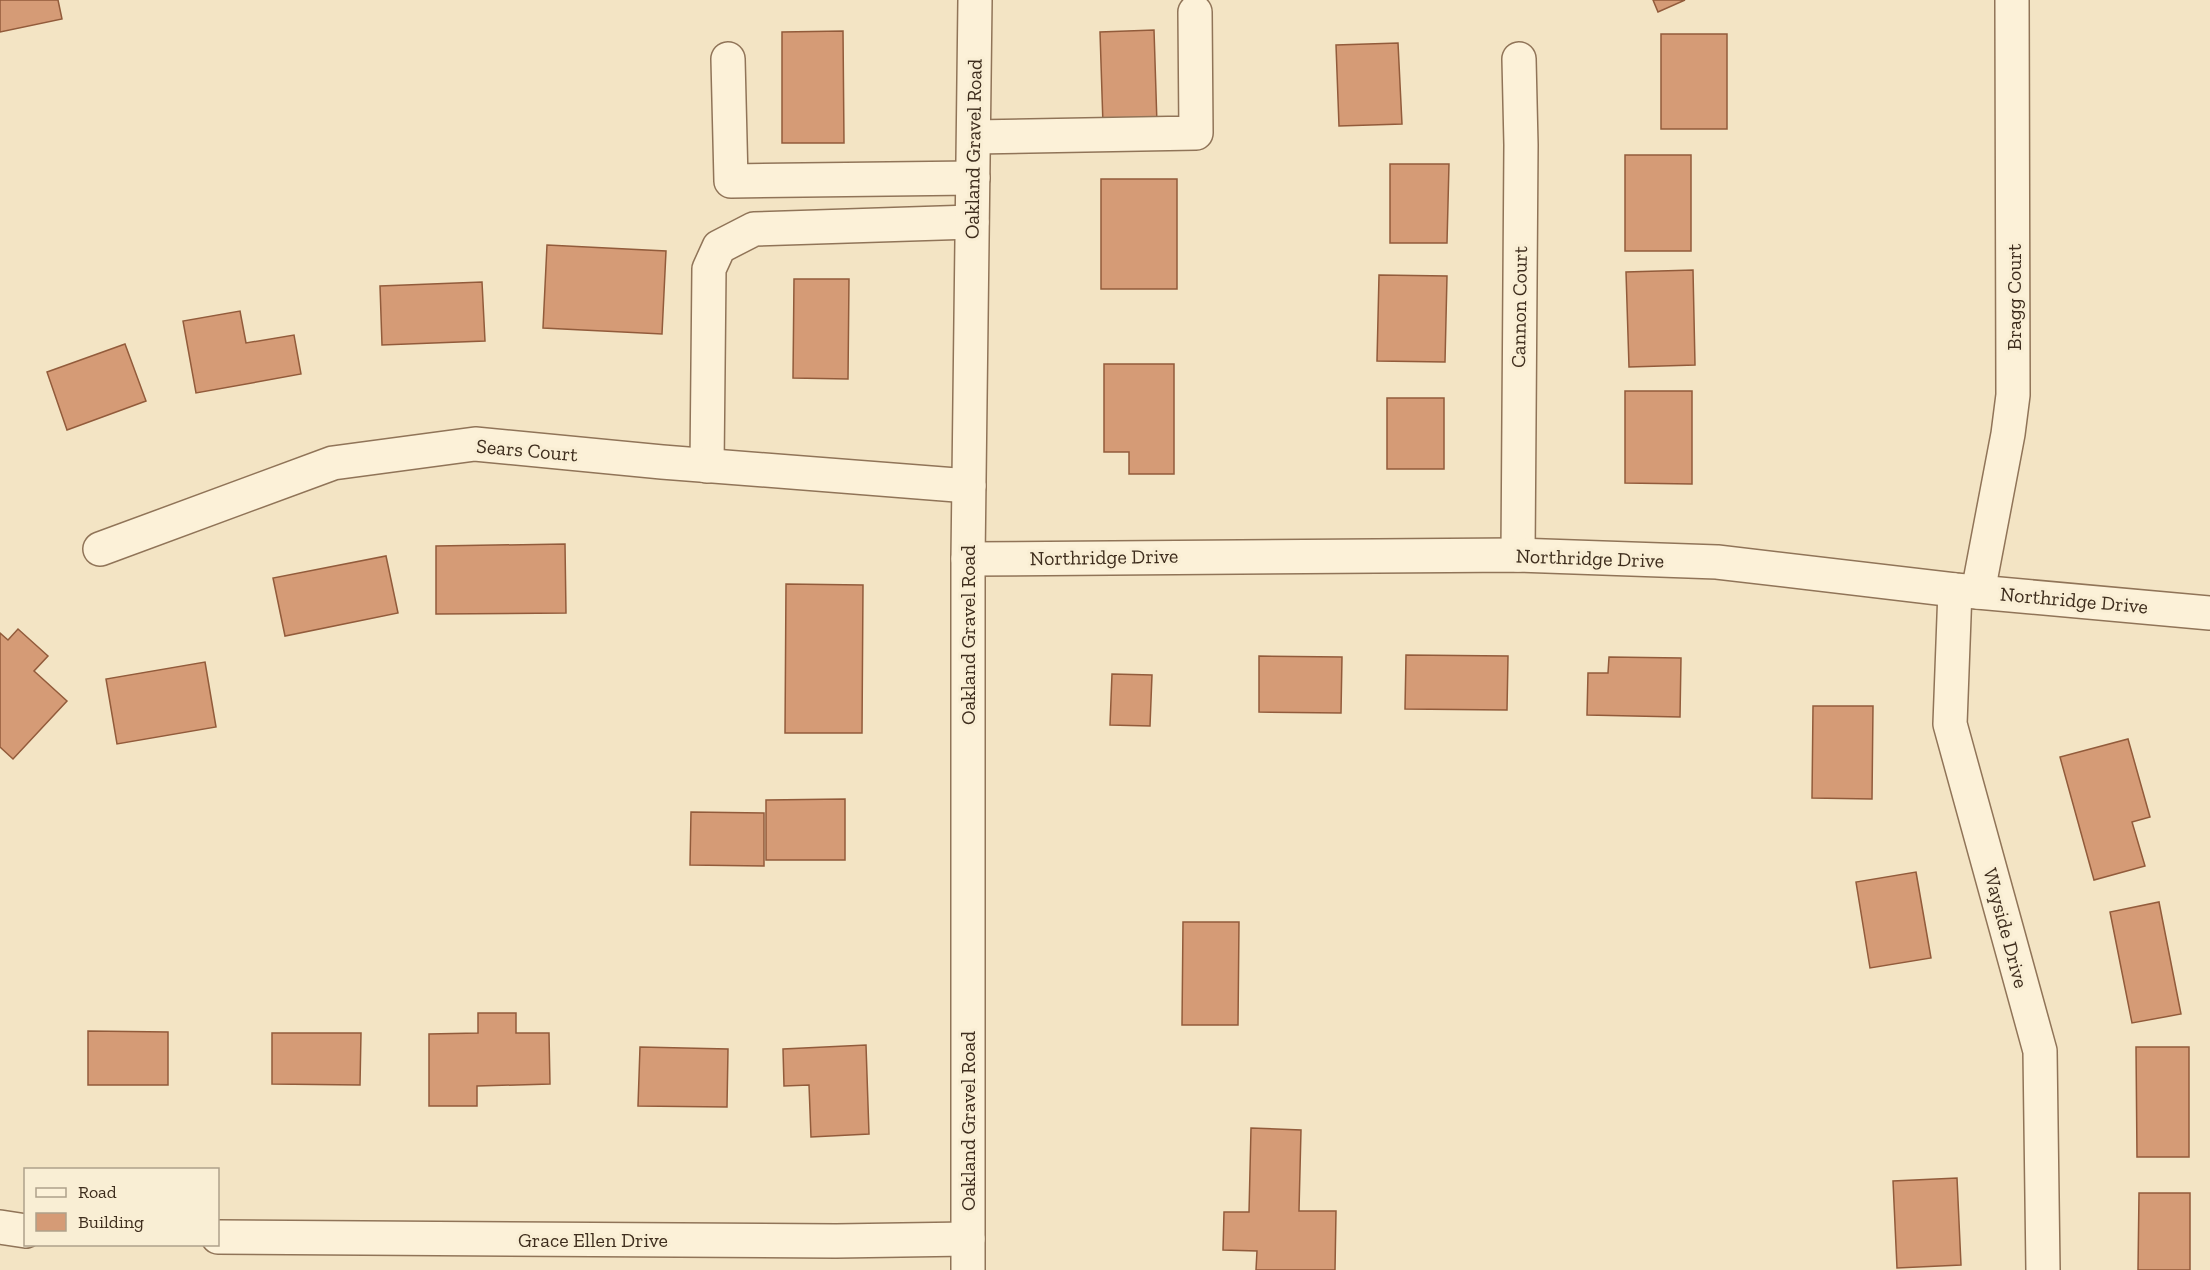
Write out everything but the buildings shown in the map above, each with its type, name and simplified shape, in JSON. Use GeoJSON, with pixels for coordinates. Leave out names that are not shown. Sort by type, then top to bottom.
{"type":"FeatureCollection","features":[{"type":"Feature","properties":{"kind":"street","name":"Oakland Gravel Road"},"geometry":{"type":"LineString","coordinates":[[968,1254],[968,559],[975,0]]}},
{"type":"Feature","properties":{"kind":"street","name":"Bragg Court"},"geometry":{"type":"LineString","coordinates":[[1966,591],[2004,455],[2013,395],[2012,0]]}},
{"type":"Feature","properties":{"kind":"street"},"geometry":{"type":"LineString","coordinates":[[974,137],[1196,133],[1196,12]]}},
{"type":"Feature","properties":{"kind":"street","name":"Cannon Court"},"geometry":{"type":"LineString","coordinates":[[1518,555],[1521,145],[1519,58]]}},
{"type":"Feature","properties":{"kind":"street"},"geometry":{"type":"LineString","coordinates":[[728,59],[731,181],[973,178]]}},
{"type":"Feature","properties":{"kind":"street"},"geometry":{"type":"LineString","coordinates":[[707,466],[709,269],[719,247],[754,229],[972,222]]}},
{"type":"Feature","properties":{"kind":"street","name":"Sears Court"},"geometry":{"type":"LineString","coordinates":[[100,549],[333,463],[475,444],[707,466],[969,486]]}},
{"type":"Feature","properties":{"kind":"street","name":"Northridge Drive"},"geometry":{"type":"LineString","coordinates":[[968,559],[1119,556],[1518,555],[1717,562],[1966,591],[2210,613]]}},
{"type":"Feature","properties":{"kind":"street","name":"Wayside Drive"},"geometry":{"type":"LineString","coordinates":[[1966,591],[1950,724],[2040,1051],[2043,1270]]}},
{"type":"Feature","properties":{"kind":"street"},"geometry":{"type":"LineString","coordinates":[[0,1227],[24,1231]]}},
{"type":"Feature","properties":{"kind":"street","name":"Grace Ellen Drive"},"geometry":{"type":"LineString","coordinates":[[219,1237],[825,1241],[968,1254]]}}]}
